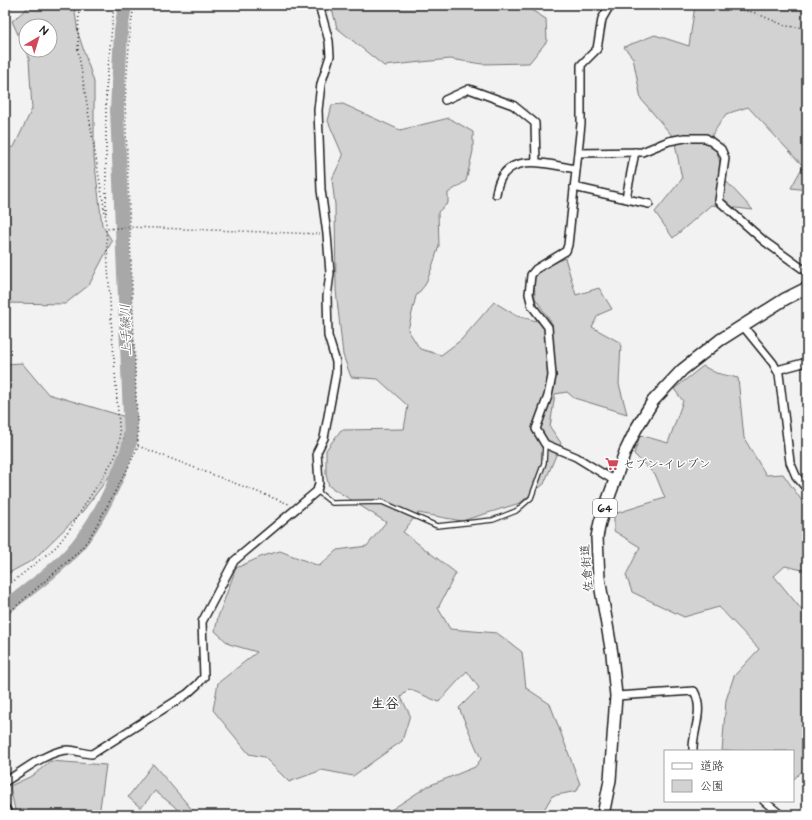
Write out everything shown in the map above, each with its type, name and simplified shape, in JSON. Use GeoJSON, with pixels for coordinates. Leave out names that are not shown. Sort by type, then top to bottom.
{"type":"FeatureCollection","features":[{"type":"Feature","properties":{"kind":"main road","name":"佐倉街道"},"geometry":{"type":"LineString","coordinates":[[603,815],[610,780],[616,696],[612,654],[599,578],[597,537],[600,522],[625,452],[636,429],[653,401],[668,383],[700,355],[785,299],[807,288]]}},
{"type":"Feature","properties":{"kind":"street"},"geometry":{"type":"LineString","coordinates":[[5,782],[53,753],[68,750],[82,754],[92,754],[187,694],[197,685],[204,677],[202,622],[234,561],[317,491],[319,483],[317,452],[324,438],[336,373],[336,362],[328,336],[327,297],[330,274],[327,234],[321,190],[318,110],[321,84],[330,56],[329,41],[319,5]]}},
{"type":"Feature","properties":{"kind":"street"},"geometry":{"type":"LineString","coordinates":[[610,5],[602,19],[597,49],[581,65],[581,124],[566,250],[536,269],[531,275],[529,294],[532,306],[548,327],[552,376],[548,396],[536,430],[545,444],[576,457],[615,481]]}},
{"type":"Feature","properties":{"kind":"street"},"geometry":{"type":"LineString","coordinates":[[445,100],[470,89],[513,105],[535,122],[536,162]]}},
{"type":"Feature","properties":{"kind":"street"},"geometry":{"type":"LineString","coordinates":[[578,153],[642,152],[669,141],[685,138],[706,138],[721,149],[725,158],[719,201],[764,241],[807,272]]}},
{"type":"Feature","properties":{"kind":"street"},"geometry":{"type":"LineString","coordinates":[[626,198],[635,152]]}},
{"type":"Feature","properties":{"kind":"street"},"geometry":{"type":"LineString","coordinates":[[496,194],[497,185],[511,167],[520,163],[536,162],[576,169]]}},
{"type":"Feature","properties":{"kind":"street"},"geometry":{"type":"LineString","coordinates":[[574,187],[649,204]]}},
{"type":"Feature","properties":{"kind":"street"},"geometry":{"type":"LineString","coordinates":[[743,326],[777,370],[782,391],[790,462],[796,476],[807,488]]}},
{"type":"Feature","properties":{"kind":"street"},"geometry":{"type":"LineString","coordinates":[[777,370],[807,362]]}},
{"type":"Feature","properties":{"kind":"street"},"geometry":{"type":"LineString","coordinates":[[616,696],[694,691],[698,698],[699,710],[693,750]]}},
{"type":"Feature","properties":{"kind":"street"},"geometry":{"type":"LineString","coordinates":[[765,802],[781,815]]}},
{"type":"Feature","properties":{"kind":"street"},"geometry":{"type":"LineString","coordinates":[[5,810],[7,815]]}},
{"type":"Feature","properties":{"kind":"lane"},"geometry":{"type":"LineString","coordinates":[[317,491],[332,503],[382,502],[437,526],[493,520],[516,511],[531,498],[544,463],[545,444]]}},
{"type":"Feature","properties":{"kind":"path"},"geometry":{"type":"LineString","coordinates":[[79,5],[78,50],[106,219]]}},
{"type":"Feature","properties":{"kind":"path"},"geometry":{"type":"LineString","coordinates":[[5,588],[57,546],[70,530],[115,457],[118,445],[120,432],[111,319],[106,229],[106,90],[114,5]]}},
{"type":"Feature","properties":{"kind":"path"},"geometry":{"type":"LineString","coordinates":[[5,616],[76,554],[89,539],[128,468],[138,446],[125,102],[130,31],[134,5]]}},
{"type":"Feature","properties":{"kind":"path"},"geometry":{"type":"LineString","coordinates":[[707,5],[753,12],[786,26],[807,28]]}},
{"type":"Feature","properties":{"kind":"path"},"geometry":{"type":"LineString","coordinates":[[106,229],[129,227],[327,234]]}},
{"type":"Feature","properties":{"kind":"path"},"geometry":{"type":"LineString","coordinates":[[138,446],[298,508]]}},
{"type":"Feature","properties":{"kind":"path"},"geometry":{"type":"LineString","coordinates":[[547,815],[550,813],[569,815]]}},
{"type":"Feature","properties":{"kind":"green space"},"geometry":{"type":"Polygon","coordinates":[[[31,5],[74,5],[78,33],[94,82],[94,157],[102,225],[112,241],[89,285],[65,304],[5,303],[5,148],[14,147],[32,109],[29,58],[58,58],[58,18],[18,18],[18,34],[12,21],[31,5]]]}},
{"type":"Feature","properties":{"kind":"green space"},"geometry":{"type":"Polygon","coordinates":[[[331,5],[523,5],[546,19],[547,41],[529,63],[482,64],[450,59],[384,66],[337,28],[331,5]]]}},
{"type":"Feature","properties":{"kind":"green space"},"geometry":{"type":"Polygon","coordinates":[[[695,5],[807,5],[807,190],[791,188],[803,166],[748,107],[726,114],[712,135],[725,180],[753,210],[711,205],[673,238],[655,212],[682,179],[674,138],[641,99],[633,58],[624,47],[655,35],[689,46],[695,5]]]}},
{"type":"Feature","properties":{"kind":"green space"},"geometry":{"type":"Polygon","coordinates":[[[343,104],[400,130],[449,118],[473,132],[473,151],[466,181],[448,193],[448,203],[438,212],[439,246],[425,285],[416,296],[408,330],[420,349],[441,355],[461,340],[494,302],[517,316],[553,325],[535,298],[534,277],[543,268],[565,258],[576,295],[599,288],[612,309],[598,315],[592,327],[621,343],[619,384],[627,414],[574,398],[567,392],[555,394],[550,427],[561,443],[544,484],[520,503],[462,521],[418,513],[403,532],[456,573],[438,608],[450,629],[497,633],[522,652],[526,688],[550,704],[580,784],[577,791],[552,796],[541,815],[383,815],[428,786],[475,767],[481,759],[459,708],[479,688],[467,671],[439,702],[409,689],[401,697],[410,715],[402,741],[353,776],[322,770],[289,782],[264,757],[249,754],[213,710],[218,683],[257,652],[229,644],[215,631],[218,617],[236,568],[263,556],[280,551],[319,566],[337,550],[367,546],[386,522],[329,486],[326,475],[326,450],[341,430],[404,429],[408,406],[378,379],[351,377],[343,355],[336,290],[335,205],[332,179],[343,156],[328,121],[332,105],[343,104]]]}},
{"type":"Feature","properties":{"kind":"green space"},"geometry":{"type":"Polygon","coordinates":[[[22,363],[48,394],[126,417],[121,461],[83,511],[33,560],[5,575],[5,364],[22,363]]]}},
{"type":"Feature","properties":{"kind":"green space"},"geometry":{"type":"Polygon","coordinates":[[[703,366],[716,373],[738,378],[744,438],[766,475],[783,474],[807,508],[807,571],[785,566],[774,576],[806,615],[807,619],[807,770],[803,770],[794,779],[794,750],[722,750],[726,700],[734,676],[759,649],[719,607],[684,617],[632,592],[626,575],[640,547],[614,531],[614,514],[665,498],[656,476],[634,454],[640,435],[668,443],[683,401],[674,389],[703,366]]]}},
{"type":"Feature","properties":{"kind":"green space"},"geometry":{"type":"Polygon","coordinates":[[[50,761],[106,765],[99,815],[16,815],[10,786],[34,775],[50,761]]]}},
{"type":"Feature","properties":{"kind":"green space"},"geometry":{"type":"Polygon","coordinates":[[[153,764],[198,815],[182,815],[174,806],[155,791],[141,808],[128,797],[153,764]]]}},
{"type":"Feature","properties":{"kind":"waterway","name":"上手繰川"},"geometry":{"type":"LineString","coordinates":[[5,608],[54,569],[69,555],[89,530],[114,485],[131,439],[117,110],[121,31],[125,5]]}},
{"type":"Feature","properties":{"kind":"place","name":"セブン-イレブン"},"geometry":{"type":"Point","coordinates":[612,464]}},
{"type":"Feature","properties":{"kind":"district","name":"生谷"},"geometry":{"type":"Point","coordinates":[385,704]}}]}
